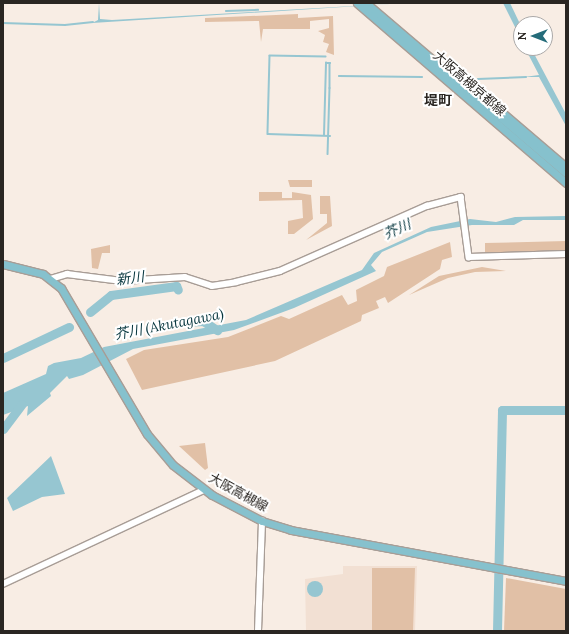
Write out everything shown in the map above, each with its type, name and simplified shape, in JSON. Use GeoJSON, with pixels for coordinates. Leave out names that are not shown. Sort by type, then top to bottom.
{"type":"FeatureCollection","features":[{"type":"Feature","properties":{"kind":"main road","name":"大阪高槻京都線"},"geometry":{"type":"LineString","coordinates":[[357,3],[566,184]]}},
{"type":"Feature","properties":{"kind":"main road","name":"大阪高槻京都線"},"geometry":{"type":"LineString","coordinates":[[366,3],[566,173]]}},
{"type":"Feature","properties":{"kind":"main road"},"geometry":{"type":"LineString","coordinates":[[410,35],[420,46],[566,167]]}},
{"type":"Feature","properties":{"kind":"main road"},"geometry":{"type":"LineString","coordinates":[[392,39],[566,184]]}},
{"type":"Feature","properties":{"kind":"main road","name":"大阪高槻線"},"geometry":{"type":"LineString","coordinates":[[3,264],[31,270],[51,279],[69,297],[147,434],[174,465],[204,490],[262,521],[342,540],[566,581]]}},
{"type":"Feature","properties":{"kind":"street"},"geometry":{"type":"LineString","coordinates":[[51,279],[67,274],[122,281],[185,277],[212,286],[230,283],[280,271],[311,259],[427,206],[461,197],[469,257],[566,254]]}},
{"type":"Feature","properties":{"kind":"street"},"geometry":{"type":"LineString","coordinates":[[3,584],[204,490]]}},
{"type":"Feature","properties":{"kind":"street"},"geometry":{"type":"LineString","coordinates":[[258,631],[262,521]]}},
{"type":"Feature","properties":{"kind":"shaded area"},"geometry":{"type":"Polygon","coordinates":[[[298,14],[298,18],[333,16],[334,55],[326,52],[329,44],[323,42],[325,35],[318,31],[329,28],[329,19],[310,21],[310,29],[263,29],[261,42],[259,21],[205,22],[205,18],[298,14]]]}},
{"type":"Feature","properties":{"kind":"shaded area"},"geometry":{"type":"Polygon","coordinates":[[[288,180],[312,180],[312,187],[290,187],[288,180]]]}},
{"type":"Feature","properties":{"kind":"shaded area"},"geometry":{"type":"Polygon","coordinates":[[[259,192],[282,192],[282,198],[292,198],[292,192],[311,195],[313,219],[294,234],[288,234],[288,221],[303,218],[302,200],[259,201],[259,192]]]}},
{"type":"Feature","properties":{"kind":"shaded area"},"geometry":{"type":"Polygon","coordinates":[[[320,196],[330,196],[332,226],[306,240],[327,223],[327,214],[320,214],[320,196]]]}},
{"type":"Feature","properties":{"kind":"shaded area"},"geometry":{"type":"Polygon","coordinates":[[[566,241],[566,251],[485,253],[485,243],[566,241]]]}},
{"type":"Feature","properties":{"kind":"shaded area"},"geometry":{"type":"Polygon","coordinates":[[[450,242],[452,257],[442,260],[440,269],[388,303],[385,297],[376,301],[379,308],[362,315],[361,321],[275,361],[142,390],[126,359],[144,350],[228,337],[281,316],[289,319],[342,295],[348,305],[357,301],[356,290],[384,276],[387,267],[450,242]]]}},
{"type":"Feature","properties":{"kind":"shaded area"},"geometry":{"type":"Polygon","coordinates":[[[110,245],[110,253],[102,253],[98,269],[92,268],[91,249],[110,245]]]}},
{"type":"Feature","properties":{"kind":"shaded area"},"geometry":{"type":"Polygon","coordinates":[[[482,267],[506,271],[475,272],[448,278],[409,295],[439,276],[482,267]]]}},
{"type":"Feature","properties":{"kind":"shaded area"},"geometry":{"type":"Polygon","coordinates":[[[205,443],[208,468],[205,470],[179,446],[205,443]]]}},
{"type":"Feature","properties":{"kind":"shaded area"},"geometry":{"type":"Polygon","coordinates":[[[343,566],[417,566],[415,631],[306,631],[305,579],[343,574],[343,566]]]}},
{"type":"Feature","properties":{"kind":"shaded area"},"geometry":{"type":"Polygon","coordinates":[[[372,568],[415,568],[413,631],[372,631],[372,568]]]}},
{"type":"Feature","properties":{"kind":"shaded area"},"geometry":{"type":"Polygon","coordinates":[[[506,578],[566,589],[566,631],[504,631],[506,578]]]}},
{"type":"Feature","properties":{"kind":"water"},"geometry":{"type":"Polygon","coordinates":[[[99,3],[100,19],[112,20],[405,3],[92,23],[98,20],[99,3]]]}},
{"type":"Feature","properties":{"kind":"water"},"geometry":{"type":"Polygon","coordinates":[[[503,3],[510,3],[516,16],[513,16],[513,23],[503,3]]]}},
{"type":"Feature","properties":{"kind":"water"},"geometry":{"type":"Polygon","coordinates":[[[529,56],[535,56],[566,114],[566,126],[539,77],[524,77],[539,75],[529,56]]]}},
{"type":"Feature","properties":{"kind":"water"},"geometry":{"type":"Polygon","coordinates":[[[566,216],[566,220],[523,220],[514,225],[472,225],[427,232],[382,252],[371,265],[376,271],[294,308],[234,330],[133,349],[83,375],[69,379],[67,376],[50,393],[51,396],[27,416],[28,406],[3,415],[3,393],[46,374],[48,366],[54,363],[81,358],[104,347],[246,320],[362,270],[374,253],[431,227],[470,219],[496,222],[515,217],[566,216]]]}},
{"type":"Feature","properties":{"kind":"water"},"geometry":{"type":"Polygon","coordinates":[[[51,456],[65,494],[42,497],[13,511],[7,498],[51,456]]]}},
{"type":"Feature","properties":{"kind":"water"},"geometry":{"type":"Polygon","coordinates":[[[312,581],[318,581],[323,586],[321,595],[318,597],[312,597],[307,592],[307,586],[312,581]]]}},
{"type":"Feature","properties":{"kind":"waterway"},"geometry":{"type":"LineString","coordinates":[[226,11],[258,10]]}},
{"type":"Feature","properties":{"kind":"waterway"},"geometry":{"type":"LineString","coordinates":[[3,23],[65,25],[93,22]]}},
{"type":"Feature","properties":{"kind":"waterway"},"geometry":{"type":"LineString","coordinates":[[326,57],[270,56],[268,134],[330,136]]}},
{"type":"Feature","properties":{"kind":"waterway"},"geometry":{"type":"LineString","coordinates":[[324,135],[326,63],[330,63],[328,154]]}},
{"type":"Feature","properties":{"kind":"waterway"},"geometry":{"type":"LineString","coordinates":[[339,76],[422,77]]}},
{"type":"Feature","properties":{"kind":"waterway"},"geometry":{"type":"LineString","coordinates":[[478,79],[526,77]]}},
{"type":"Feature","properties":{"kind":"waterway","name":"新川"},"geometry":{"type":"LineString","coordinates":[[90,312],[111,295],[176,286],[178,290]]}},
{"type":"Feature","properties":{"kind":"waterway","name":"新川"},"geometry":{"type":"LineString","coordinates":[[184,322],[203,321],[217,330]]}},
{"type":"Feature","properties":{"kind":"waterway","name":"新川"},"geometry":{"type":"LineString","coordinates":[[3,358],[69,327]]}},
{"type":"Feature","properties":{"kind":"waterway"},"geometry":{"type":"LineString","coordinates":[[3,429],[22,404]]}},
{"type":"Feature","properties":{"kind":"waterway"},"geometry":{"type":"LineString","coordinates":[[497,631],[502,410],[566,410]]}},
{"type":"Feature","properties":{"kind":"district","name":"堤町"},"geometry":{"type":"Point","coordinates":[438,100]}},
{"type":"Feature","properties":{"kind":"water label","name":"芥川"},"geometry":{"type":"Point","coordinates":[397,229]}},
{"type":"Feature","properties":{"kind":"water label","name":"芥川 (Akutagawa)"},"geometry":{"type":"Point","coordinates":[169,324]}}]}
